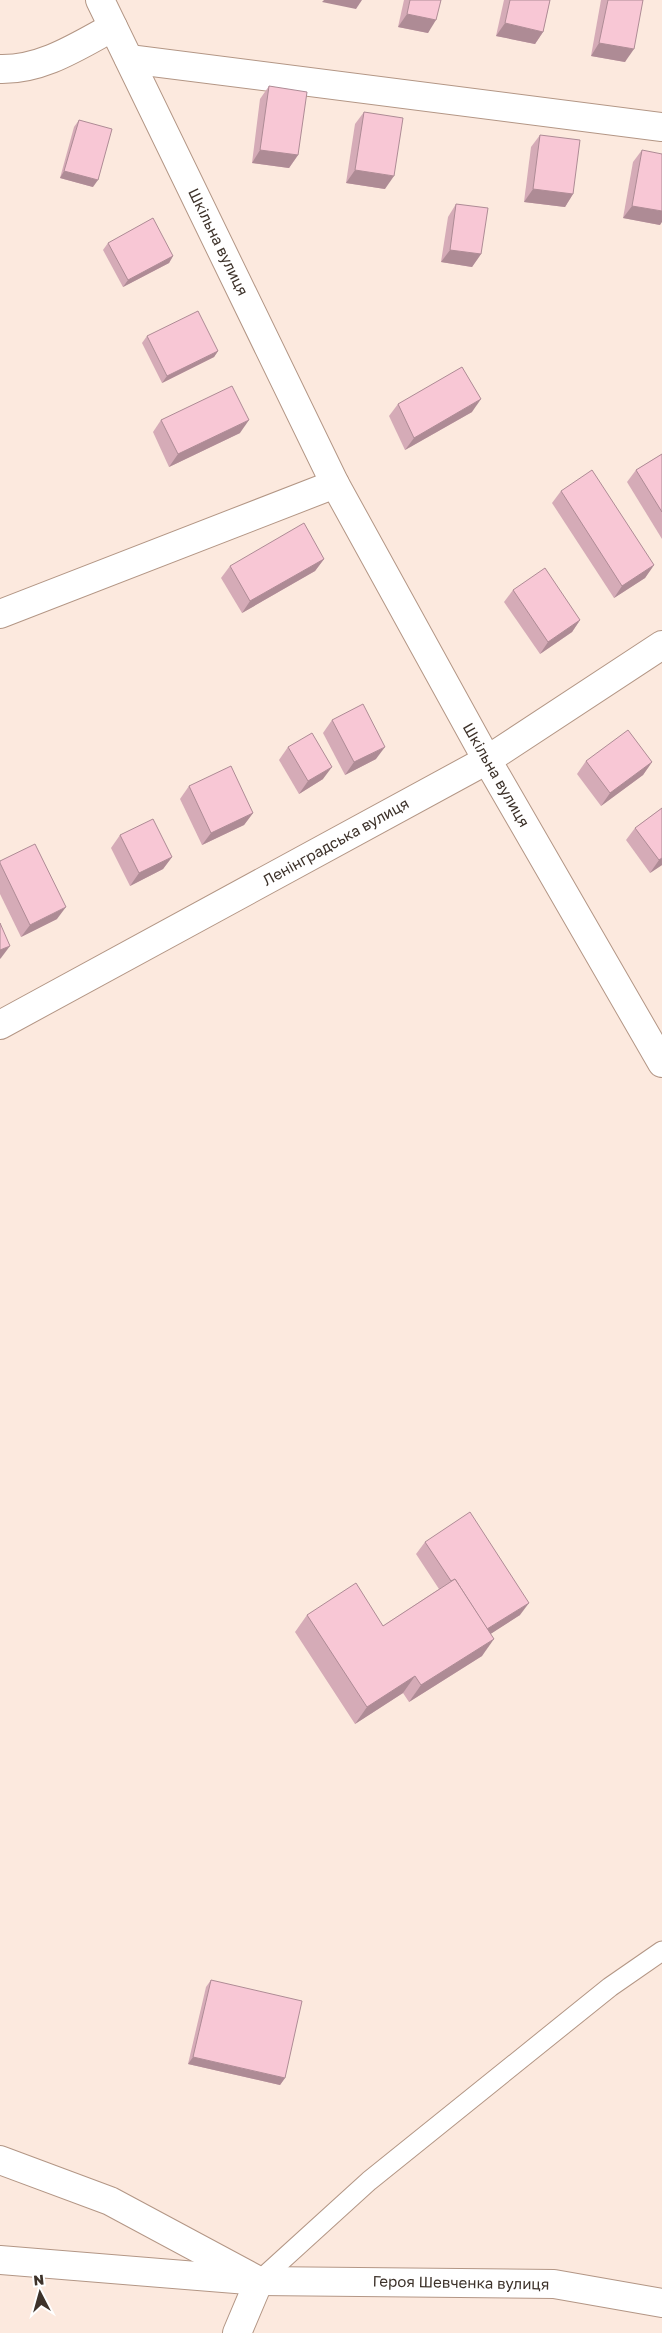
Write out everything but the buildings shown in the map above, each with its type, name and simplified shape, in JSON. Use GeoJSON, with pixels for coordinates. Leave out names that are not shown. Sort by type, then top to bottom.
{"type":"FeatureCollection","features":[{"type":"Feature","properties":{"kind":"street","name":"Шкільна вулиця"},"geometry":{"type":"LineString","coordinates":[[100,0],[335,484],[487,760],[662,1063]]}},
{"type":"Feature","properties":{"kind":"street"},"geometry":{"type":"LineString","coordinates":[[0,69],[29,66],[60,55],[113,27]]}},
{"type":"Feature","properties":{"kind":"street"},"geometry":{"type":"LineString","coordinates":[[130,59],[662,127]]}},
{"type":"Feature","properties":{"kind":"street"},"geometry":{"type":"LineString","coordinates":[[0,614],[335,484]]}},
{"type":"Feature","properties":{"kind":"street","name":"Ленінградська вулиця"},"geometry":{"type":"LineString","coordinates":[[0,1024],[487,760],[662,645]]}},
{"type":"Feature","properties":{"kind":"street","name":"Героя Шевченка вулиця"},"geometry":{"type":"LineString","coordinates":[[0,2160],[110,2201],[259,2281]]}},
{"type":"Feature","properties":{"kind":"street","name":"Героя Шевченка вулиця"},"geometry":{"type":"LineString","coordinates":[[0,2260],[259,2281],[554,2284],[662,2303]]}},
{"type":"Feature","properties":{"kind":"street"},"geometry":{"type":"LineString","coordinates":[[237,2333],[259,2281]]}},
{"type":"Feature","properties":{"kind":"lane"},"geometry":{"type":"LineString","coordinates":[[259,2281],[369,2181],[610,1987],[662,1951]]}}]}
